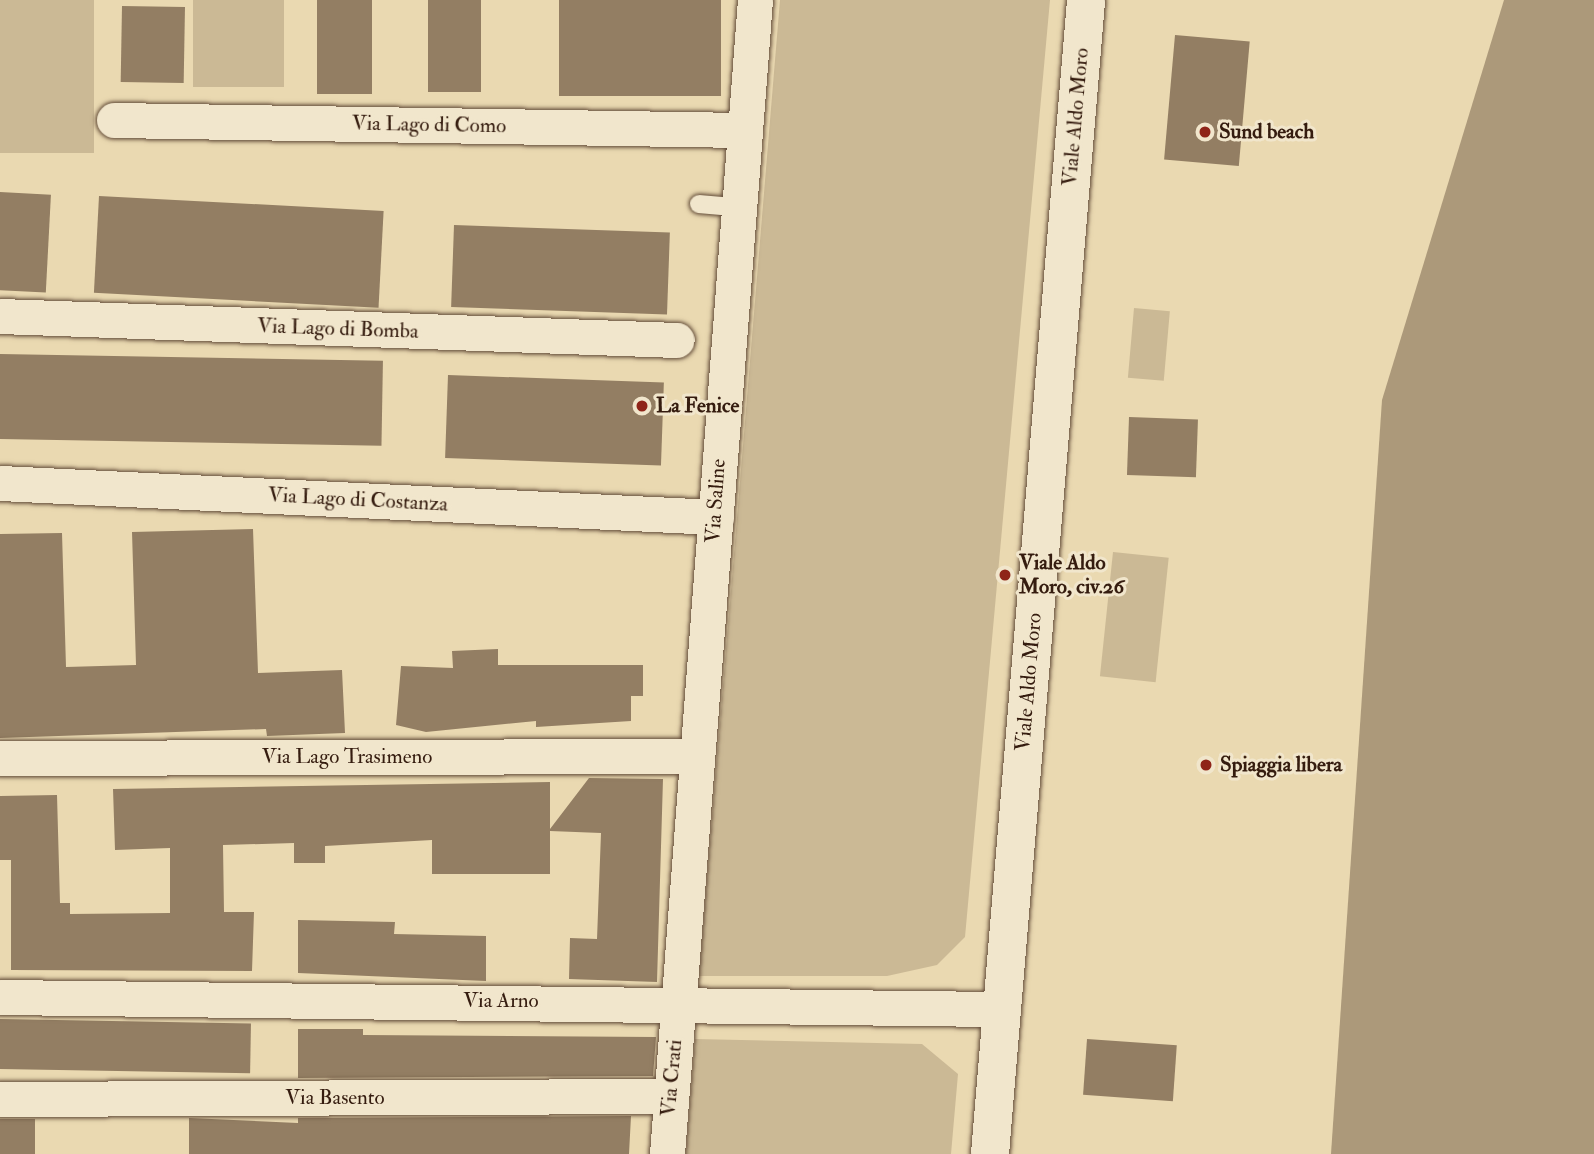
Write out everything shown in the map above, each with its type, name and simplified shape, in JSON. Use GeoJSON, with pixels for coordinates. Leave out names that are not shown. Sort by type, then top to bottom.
{"type":"FeatureCollection","features":[{"type":"Feature","properties":{"kind":"street","name":"Via Saline"},"geometry":{"type":"LineString","coordinates":[[679,1002],[694,756],[716,516],[736,207],[755,0]]}},
{"type":"Feature","properties":{"kind":"street","name":"Viale Aldo Moro"},"geometry":{"type":"LineString","coordinates":[[990,1154],[1086,0]]}},
{"type":"Feature","properties":{"kind":"street","name":"Via Lago di Como"},"geometry":{"type":"LineString","coordinates":[[114,120],[744,130]]}},
{"type":"Feature","properties":{"kind":"street","name":"Via Lago di Bomba"},"geometry":{"type":"LineString","coordinates":[[0,316],[677,340]]}},
{"type":"Feature","properties":{"kind":"street","name":"Via Lago di Costanza"},"geometry":{"type":"LineString","coordinates":[[0,483],[716,516]]}},
{"type":"Feature","properties":{"kind":"street","name":"Via Lago Trasimeno"},"geometry":{"type":"LineString","coordinates":[[0,758],[694,756]]}},
{"type":"Feature","properties":{"kind":"street","name":"Via Arno"},"geometry":{"type":"LineString","coordinates":[[0,997],[679,1002],[1001,1009]]}},
{"type":"Feature","properties":{"kind":"street","name":"Via Crati"},"geometry":{"type":"LineString","coordinates":[[667,1154],[679,1002]]}},
{"type":"Feature","properties":{"kind":"street","name":"Via Basento"},"geometry":{"type":"LineString","coordinates":[[0,1099],[670,1096]]}},
{"type":"Feature","properties":{"kind":"lane"},"geometry":{"type":"LineString","coordinates":[[699,204],[736,207]]}},
{"type":"Feature","properties":{"kind":"shaded area"},"geometry":{"type":"Polygon","coordinates":[[[0,0],[94,0],[94,153],[0,153],[0,0]]]}},
{"type":"Feature","properties":{"kind":"shaded area"},"geometry":{"type":"Polygon","coordinates":[[[193,0],[284,0],[284,87],[193,87],[193,0]]]}},
{"type":"Feature","properties":{"kind":"shaded area"},"geometry":{"type":"Polygon","coordinates":[[[780,0],[1050,0],[965,937],[937,965],[887,976],[699,976],[780,0]]]}},
{"type":"Feature","properties":{"kind":"shaded area"},"geometry":{"type":"Polygon","coordinates":[[[1504,0],[1594,0],[1594,1154],[1331,1154],[1382,400],[1504,0]]]}},
{"type":"Feature","properties":{"kind":"shaded area"},"geometry":{"type":"Polygon","coordinates":[[[1134,308],[1170,311],[1164,381],[1128,378],[1134,308]]]}},
{"type":"Feature","properties":{"kind":"shaded area"},"geometry":{"type":"Polygon","coordinates":[[[1113,552],[1169,558],[1156,682],[1100,676],[1113,552]]]}},
{"type":"Feature","properties":{"kind":"shaded area"},"geometry":{"type":"Polygon","coordinates":[[[695,1039],[922,1044],[958,1074],[951,1154],[686,1154],[695,1039]]]}},
{"type":"Feature","properties":{"kind":"building"},"geometry":{"type":"Polygon","coordinates":[[[317,0],[372,0],[372,94],[317,94],[317,0]]]}},
{"type":"Feature","properties":{"kind":"building"},"geometry":{"type":"Polygon","coordinates":[[[428,0],[481,0],[481,92],[428,92],[428,0]]]}},
{"type":"Feature","properties":{"kind":"building"},"geometry":{"type":"Polygon","coordinates":[[[559,0],[721,0],[721,96],[559,96],[559,0]]]}},
{"type":"Feature","properties":{"kind":"building"},"geometry":{"type":"Polygon","coordinates":[[[122,6],[185,7],[184,83],[121,82],[122,6]]]}},
{"type":"Feature","properties":{"kind":"building"},"geometry":{"type":"Polygon","coordinates":[[[1175,35],[1250,42],[1239,166],[1164,160],[1175,35]]]}},
{"type":"Feature","properties":{"kind":"building"},"geometry":{"type":"Polygon","coordinates":[[[0,192],[51,195],[46,293],[0,290],[0,192]]]}},
{"type":"Feature","properties":{"kind":"building"},"geometry":{"type":"Polygon","coordinates":[[[99,196],[384,211],[379,308],[94,293],[99,196]]]}},
{"type":"Feature","properties":{"kind":"building"},"geometry":{"type":"Polygon","coordinates":[[[454,225],[670,233],[667,314],[451,307],[454,225]]]}},
{"type":"Feature","properties":{"kind":"building"},"geometry":{"type":"Polygon","coordinates":[[[0,354],[383,361],[381,446],[0,439],[0,354]]]}},
{"type":"Feature","properties":{"kind":"building"},"geometry":{"type":"Polygon","coordinates":[[[448,375],[664,383],[661,465],[445,458],[448,375]]]}},
{"type":"Feature","properties":{"kind":"building"},"geometry":{"type":"Polygon","coordinates":[[[1129,417],[1198,419],[1196,477],[1127,475],[1129,417]]]}},
{"type":"Feature","properties":{"kind":"building"},"geometry":{"type":"Polygon","coordinates":[[[253,529],[258,673],[342,670],[345,733],[267,736],[266,729],[0,738],[0,534],[62,533],[66,667],[136,665],[132,532],[253,529]]]}},
{"type":"Feature","properties":{"kind":"building"},"geometry":{"type":"Polygon","coordinates":[[[498,649],[498,665],[643,665],[643,696],[631,696],[631,721],[536,727],[536,721],[426,732],[396,725],[401,666],[453,668],[452,651],[498,649]]]}},
{"type":"Feature","properties":{"kind":"building"},"geometry":{"type":"Polygon","coordinates":[[[589,778],[663,779],[657,982],[569,979],[570,938],[597,939],[601,833],[550,831],[550,874],[432,874],[432,840],[325,846],[325,863],[294,863],[294,843],[223,845],[224,912],[254,912],[252,971],[11,970],[11,860],[0,860],[0,796],[57,795],[60,903],[70,903],[70,914],[170,913],[170,848],[115,850],[113,789],[550,782],[550,829],[589,778]]]}},
{"type":"Feature","properties":{"kind":"building"},"geometry":{"type":"Polygon","coordinates":[[[298,920],[395,922],[394,934],[486,936],[486,981],[298,973],[298,920]]]}},
{"type":"Feature","properties":{"kind":"building"},"geometry":{"type":"Polygon","coordinates":[[[0,1019],[251,1023],[250,1073],[0,1069],[0,1019]]]}},
{"type":"Feature","properties":{"kind":"building"},"geometry":{"type":"Polygon","coordinates":[[[298,1029],[363,1029],[363,1035],[656,1037],[653,1076],[298,1078],[298,1029]]]}},
{"type":"Feature","properties":{"kind":"building"},"geometry":{"type":"Polygon","coordinates":[[[1087,1039],[1177,1045],[1173,1101],[1083,1095],[1087,1039]]]}},
{"type":"Feature","properties":{"kind":"building"},"geometry":{"type":"Polygon","coordinates":[[[631,1116],[629,1154],[189,1154],[189,1118],[298,1123],[298,1118],[631,1116]]]}},
{"type":"Feature","properties":{"kind":"building"},"geometry":{"type":"Polygon","coordinates":[[[0,1119],[35,1119],[35,1154],[0,1154],[0,1119]]]}},
{"type":"Feature","properties":{"kind":"place","name":"Sund beach"},"geometry":{"type":"Point","coordinates":[1205,132]}},
{"type":"Feature","properties":{"kind":"place","name":"La Fenice"},"geometry":{"type":"Point","coordinates":[642,406]}},
{"type":"Feature","properties":{"kind":"place","name":"Viale Aldo Moro, civ.26"},"geometry":{"type":"Point","coordinates":[1005,575]}},
{"type":"Feature","properties":{"kind":"place","name":"Spiaggia libera"},"geometry":{"type":"Point","coordinates":[1206,765]}}]}
